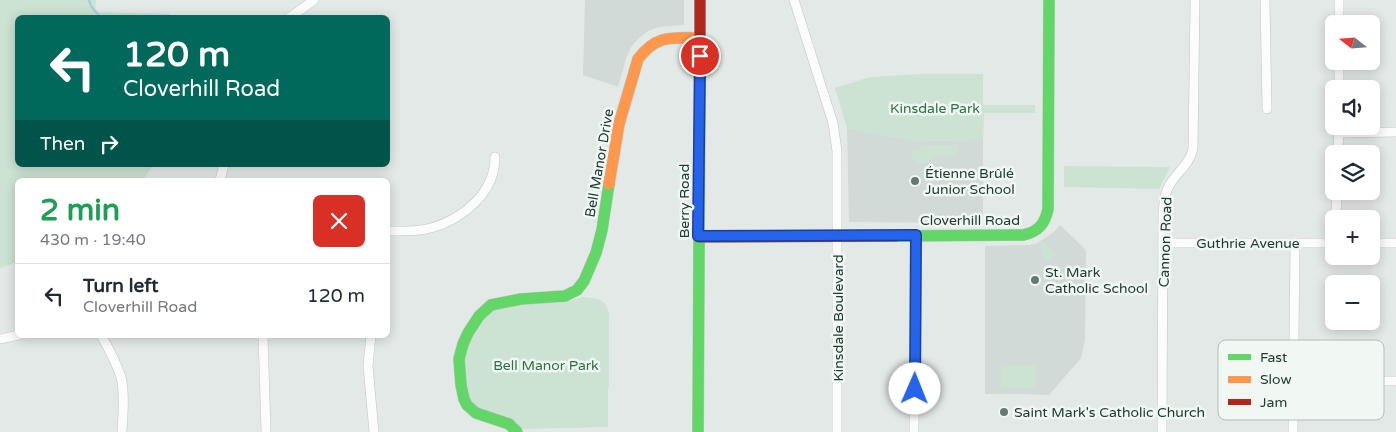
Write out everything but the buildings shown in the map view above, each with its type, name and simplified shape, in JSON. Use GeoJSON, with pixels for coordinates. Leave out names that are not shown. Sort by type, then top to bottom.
{"type":"FeatureCollection","features":[{"type":"Feature","properties":{"kind":"street"},"geometry":{"type":"LineString","coordinates":[[293,15],[314,0]]}},
{"type":"Feature","properties":{"kind":"street","name":"Berry Road"},"geometry":{"type":"LineString","coordinates":[[698,432],[700,0]]}},
{"type":"Feature","properties":{"kind":"street","name":"Kinsdale Boulevard"},"geometry":{"type":"LineString","coordinates":[[794,0],[822,86],[836,138],[838,162],[837,432]]}},
{"type":"Feature","properties":{"kind":"street","name":"Cloverhill Road"},"geometry":{"type":"LineString","coordinates":[[698,236],[1028,234],[1040,230],[1046,221],[1048,201],[1049,0]]}},
{"type":"Feature","properties":{"kind":"street","name":"Cannon Road"},"geometry":{"type":"LineString","coordinates":[[1162,432],[1163,213],[1165,195],[1172,181],[1188,163],[1193,148],[1195,0]]}},
{"type":"Feature","properties":{"kind":"street"},"geometry":{"type":"LineString","coordinates":[[1266,0],[1266,109]]}},
{"type":"Feature","properties":{"kind":"street"},"geometry":{"type":"LineString","coordinates":[[1338,0],[1338,15]]}},
{"type":"Feature","properties":{"kind":"street","name":"Bell Manor Drive"},"geometry":{"type":"LineString","coordinates":[[517,432],[509,424],[476,413],[467,405],[461,384],[459,359],[465,338],[479,316],[491,305],[520,299],[566,296],[577,290],[584,281],[596,253],[602,230],[619,124],[638,59],[644,50],[659,40],[700,38]]}},
{"type":"Feature","properties":{"kind":"street"},"geometry":{"type":"LineString","coordinates":[[1380,131],[1396,132]]}},
{"type":"Feature","properties":{"kind":"street"},"geometry":{"type":"LineString","coordinates":[[390,231],[412,231],[430,228],[461,214],[481,196],[490,183],[495,166],[495,157]]}},
{"type":"Feature","properties":{"kind":"street"},"geometry":{"type":"LineString","coordinates":[[914,431],[916,235]]}},
{"type":"Feature","properties":{"kind":"street","name":"Guthrie Avenue"},"geometry":{"type":"LineString","coordinates":[[1163,243],[1325,244]]}},
{"type":"Feature","properties":{"kind":"street"},"geometry":{"type":"LineString","coordinates":[[1295,340],[1296,243]]}},
{"type":"Feature","properties":{"kind":"street"},"geometry":{"type":"LineString","coordinates":[[1380,243],[1396,243]]}},
{"type":"Feature","properties":{"kind":"street"},"geometry":{"type":"LineString","coordinates":[[0,339],[15,336]]}},
{"type":"Feature","properties":{"kind":"street"},"geometry":{"type":"LineString","coordinates":[[103,338],[112,353],[121,379],[123,405],[122,432]]}},
{"type":"Feature","properties":{"kind":"street"},"geometry":{"type":"LineString","coordinates":[[263,338],[266,432]]}},
{"type":"Feature","properties":{"kind":"street"},"geometry":{"type":"LineString","coordinates":[[371,338],[368,366],[374,432]]}},
{"type":"Feature","properties":{"kind":"shaded area"},"geometry":{"type":"Polygon","coordinates":[[[585,0],[684,0],[684,25],[658,27],[648,31],[639,38],[631,47],[618,87],[583,75],[585,0]]]}},
{"type":"Feature","properties":{"kind":"shaded area","name":"Étienne Brûlé Junior School"},"geometry":{"type":"Polygon","coordinates":[[[847,128],[913,141],[983,140],[983,223],[849,222],[847,128]]]}},
{"type":"Feature","properties":{"kind":"shaded area","name":"St. Mark Catholic School"},"geometry":{"type":"Polygon","coordinates":[[[1060,225],[1086,250],[1085,339],[1081,358],[1049,395],[985,394],[985,246],[1030,245],[1037,243],[1054,232],[1060,225]]]}},
{"type":"Feature","properties":{"kind":"green space"},"geometry":{"type":"Polygon","coordinates":[[[0,0],[96,0],[95,12],[170,14],[15,15],[15,167],[152,167],[144,178],[15,178],[15,263],[0,268],[0,0]]]}},
{"type":"Feature","properties":{"kind":"green space","name":"Kinsdale Park"},"geometry":{"type":"Polygon","coordinates":[[[920,74],[983,74],[983,105],[1035,105],[1035,113],[984,113],[983,140],[913,141],[847,128],[835,88],[870,77],[920,74]]]}},
{"type":"Feature","properties":{"kind":"green space"},"geometry":{"type":"Polygon","coordinates":[[[927,145],[958,145],[957,156],[935,157],[923,164],[911,158],[912,151],[927,145]]]}},
{"type":"Feature","properties":{"kind":"green space"},"geometry":{"type":"Polygon","coordinates":[[[1064,166],[1170,167],[1159,189],[1064,187],[1064,166]]]}},
{"type":"Feature","properties":{"kind":"green space"},"geometry":{"type":"Polygon","coordinates":[[[1040,241],[1046,243],[1057,254],[1051,260],[1043,260],[1040,241]]]}},
{"type":"Feature","properties":{"kind":"green space","name":"Bell Manor Park"},"geometry":{"type":"Polygon","coordinates":[[[583,297],[600,300],[606,305],[609,314],[608,427],[521,429],[513,419],[482,412],[467,398],[464,372],[465,357],[473,334],[487,314],[494,309],[510,304],[561,302],[583,297]]]}},
{"type":"Feature","properties":{"kind":"green space"},"geometry":{"type":"Polygon","coordinates":[[[1001,365],[1036,365],[1036,388],[1001,388],[1001,365]]]}},
{"type":"Feature","properties":{"kind":"waterway"},"geometry":{"type":"LineString","coordinates":[[89,0],[91,6],[98,15]]}},
{"type":"Feature","properties":{"kind":"traffic: fast"},"geometry":{"type":"LineString","coordinates":[[896,236],[1023,235],[1033,232],[1043,223],[1048,209],[1049,0]]}},
{"type":"Feature","properties":{"kind":"traffic: fast"},"geometry":{"type":"LineString","coordinates":[[698,432],[700,69]]}},
{"type":"Feature","properties":{"kind":"traffic: fast"},"geometry":{"type":"LineString","coordinates":[[517,432],[509,424],[476,413],[467,405],[461,385],[459,359],[463,344],[479,316],[491,305],[521,299],[565,296],[577,290],[584,281],[596,253],[602,230],[609,184]]}},
{"type":"Feature","properties":{"kind":"traffic: slow"},"geometry":{"type":"LineString","coordinates":[[609,184],[619,124],[638,59],[645,51],[659,41],[673,38],[700,38]]}},
{"type":"Feature","properties":{"kind":"traffic: jam"},"geometry":{"type":"LineString","coordinates":[[700,0],[700,69]]}},
{"type":"Feature","properties":{"kind":"traffic: jam"},"geometry":{"type":"LineString","coordinates":[[699,237],[896,236]]}},
{"type":"Feature","properties":{"kind":"place","name":"Étienne Brûlé Junior School"},"geometry":{"type":"Point","coordinates":[915,181]}},
{"type":"Feature","properties":{"kind":"place","name":"St. Mark Catholic School"},"geometry":{"type":"Point","coordinates":[1035,280]}},
{"type":"Feature","properties":{"kind":"place","name":"Saint Mark's Catholic Church"},"geometry":{"type":"Point","coordinates":[1004,412]}},
{"type":"Feature","properties":{"kind":"route"},"geometry":{"type":"LineString","coordinates":[[700,56],[698,236],[916,235],[915,389]]}}]}
